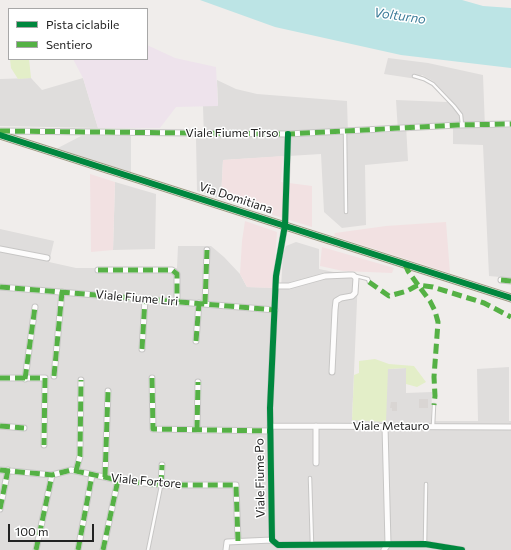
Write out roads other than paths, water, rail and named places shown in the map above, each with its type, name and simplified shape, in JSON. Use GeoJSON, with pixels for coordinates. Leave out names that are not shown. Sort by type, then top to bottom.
{"type":"FeatureCollection","features":[{"type":"Feature","properties":{"kind":"street","name":"Viale Fiume Tirso"},"geometry":{"type":"LineString","coordinates":[[0,131],[288,134],[511,124]]}},
{"type":"Feature","properties":{"kind":"street","name":"Viale Fiume Po"},"geometry":{"type":"LineString","coordinates":[[272,540],[270,429],[276,276],[285,225],[288,134]]}},
{"type":"Feature","properties":{"kind":"street","name":"Via Domitiana"},"geometry":{"type":"LineString","coordinates":[[0,135],[511,298]]}},
{"type":"Feature","properties":{"kind":"street"},"geometry":{"type":"LineString","coordinates":[[0,249],[47,258]]}},
{"type":"Feature","properties":{"kind":"street"},"geometry":{"type":"LineString","coordinates":[[196,341],[202,304],[207,250]]}},
{"type":"Feature","properties":{"kind":"street"},"geometry":{"type":"LineString","coordinates":[[98,270],[172,270],[177,274],[177,302]]}},
{"type":"Feature","properties":{"kind":"street"},"geometry":{"type":"LineString","coordinates":[[276,286],[289,286],[325,276],[353,276],[356,278],[355,293],[352,296],[341,298],[336,301],[332,372]]}},
{"type":"Feature","properties":{"kind":"street"},"geometry":{"type":"LineString","coordinates":[[501,280],[511,281]]}},
{"type":"Feature","properties":{"kind":"street","name":"Viale Fiume Liri"},"geometry":{"type":"LineString","coordinates":[[0,287],[275,310]]}},
{"type":"Feature","properties":{"kind":"street"},"geometry":{"type":"LineString","coordinates":[[54,376],[62,292]]}},
{"type":"Feature","properties":{"kind":"street"},"geometry":{"type":"LineString","coordinates":[[142,349],[145,299]]}},
{"type":"Feature","properties":{"kind":"street"},"geometry":{"type":"LineString","coordinates":[[25,379],[35,307]]}},
{"type":"Feature","properties":{"kind":"street"},"geometry":{"type":"LineString","coordinates":[[0,378],[44,378],[44,445]]}},
{"type":"Feature","properties":{"kind":"street","name":"Viale Metauro"},"geometry":{"type":"LineString","coordinates":[[152,378],[153,429],[270,429],[316,426],[511,427]]}},
{"type":"Feature","properties":{"kind":"street"},"geometry":{"type":"LineString","coordinates":[[76,472],[80,456],[81,380]]}},
{"type":"Feature","properties":{"kind":"street"},"geometry":{"type":"LineString","coordinates":[[197,430],[198,382]]}},
{"type":"Feature","properties":{"kind":"street"},"geometry":{"type":"LineString","coordinates":[[105,478],[108,392]]}},
{"type":"Feature","properties":{"kind":"street"},"geometry":{"type":"LineString","coordinates":[[0,426],[24,428]]}},
{"type":"Feature","properties":{"kind":"street"},"geometry":{"type":"LineString","coordinates":[[316,426],[316,463]]}},
{"type":"Feature","properties":{"kind":"street"},"geometry":{"type":"LineString","coordinates":[[384,550],[388,544],[385,426]]}},
{"type":"Feature","properties":{"kind":"street"},"geometry":{"type":"LineString","coordinates":[[161,485],[162,465]]}},
{"type":"Feature","properties":{"kind":"street","name":"Viale Fortore"},"geometry":{"type":"LineString","coordinates":[[0,470],[52,475],[71,470],[105,478],[161,485],[236,485],[238,542]]}},
{"type":"Feature","properties":{"kind":"street"},"geometry":{"type":"LineString","coordinates":[[0,509],[8,470]]}},
{"type":"Feature","properties":{"kind":"street"},"geometry":{"type":"LineString","coordinates":[[36,550],[52,475]]}},
{"type":"Feature","properties":{"kind":"street"},"geometry":{"type":"LineString","coordinates":[[78,550],[92,475]]}},
{"type":"Feature","properties":{"kind":"street"},"geometry":{"type":"LineString","coordinates":[[103,550],[118,480]]}},
{"type":"Feature","properties":{"kind":"street"},"geometry":{"type":"LineString","coordinates":[[226,550],[227,542],[272,540],[278,548],[312,545],[334,547],[388,544],[425,544],[462,550]]}},
{"type":"Feature","properties":{"kind":"street"},"geometry":{"type":"LineString","coordinates":[[402,550],[403,544]]}},
{"type":"Feature","properties":{"kind":"lane"},"geometry":{"type":"LineString","coordinates":[[414,76],[433,84],[461,115],[462,125]]}},
{"type":"Feature","properties":{"kind":"lane"},"geometry":{"type":"LineString","coordinates":[[345,131],[346,212]]}},
{"type":"Feature","properties":{"kind":"lane"},"geometry":{"type":"LineString","coordinates":[[353,276],[368,279],[369,282]]}},
{"type":"Feature","properties":{"kind":"lane"},"geometry":{"type":"LineString","coordinates":[[433,426],[434,405]]}},
{"type":"Feature","properties":{"kind":"lane"},"geometry":{"type":"LineString","coordinates":[[310,478],[312,545]]}},
{"type":"Feature","properties":{"kind":"lane"},"geometry":{"type":"LineString","coordinates":[[425,544],[426,484]]}},
{"type":"Feature","properties":{"kind":"lane"},"geometry":{"type":"LineString","coordinates":[[148,550],[161,485]]}},
{"type":"Feature","properties":{"kind":"water","name":"Volturno"},"geometry":{"type":"Polygon","coordinates":[[[200,0],[462,0],[483,6],[511,8],[511,68],[401,55],[275,27],[200,0]]]}}]}
